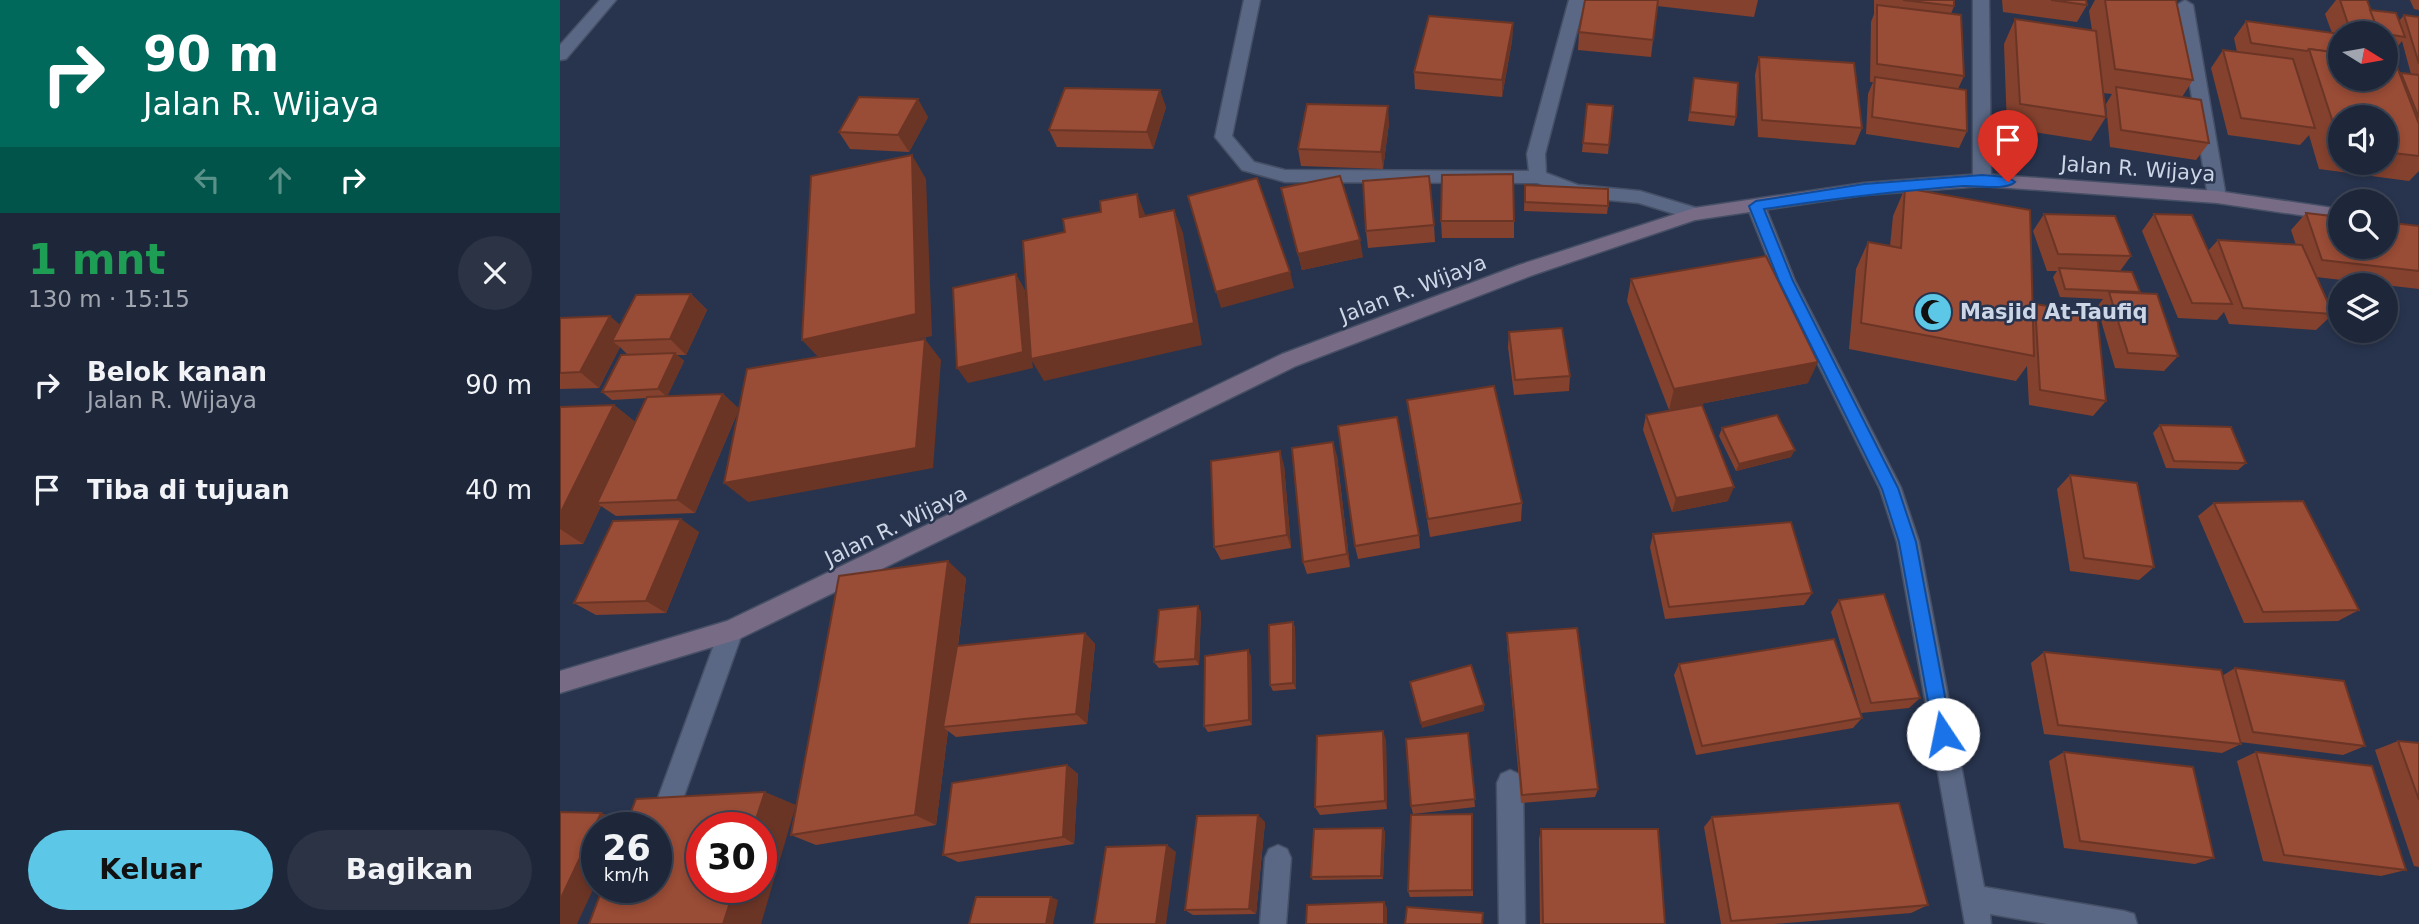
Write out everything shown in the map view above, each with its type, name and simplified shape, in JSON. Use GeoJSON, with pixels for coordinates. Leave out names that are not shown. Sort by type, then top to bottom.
{"type":"FeatureCollection","features":[{"type":"Feature","properties":{"kind":"street"},"geometry":{"type":"LineString","coordinates":[[560,55],[608,0]]}},
{"type":"Feature","properties":{"kind":"street"},"geometry":{"type":"LineString","coordinates":[[1252,0],[1223,136],[1248,166],[1285,176],[1538,177],[1577,191],[1640,198],[1694,214]]}},
{"type":"Feature","properties":{"kind":"street"},"geometry":{"type":"LineString","coordinates":[[1538,177],[1536,155],[1577,0]]}},
{"type":"Feature","properties":{"kind":"street"},"geometry":{"type":"LineString","coordinates":[[1981,0],[1982,180]]}},
{"type":"Feature","properties":{"kind":"street"},"geometry":{"type":"LineString","coordinates":[[2185,5],[2217,197]]}},
{"type":"Feature","properties":{"kind":"street","name":"Jalan R. Wijaya"},"geometry":{"type":"LineString","coordinates":[[560,682],[732,631],[1289,360],[1526,270],[1694,214],[1864,188],[1982,180],[2217,197],[2328,213]]}},
{"type":"Feature","properties":{"kind":"street"},"geometry":{"type":"LineString","coordinates":[[1756,206],[1786,281],[1890,488],[1908,542],[1976,911],[2124,924]]}},
{"type":"Feature","properties":{"kind":"street"},"geometry":{"type":"LineString","coordinates":[[666,812],[732,631]]}},
{"type":"Feature","properties":{"kind":"street"},"geometry":{"type":"LineString","coordinates":[[1510,783],[1512,924]]}},
{"type":"Feature","properties":{"kind":"street"},"geometry":{"type":"LineString","coordinates":[[1273,924],[1278,858]]}},
{"type":"Feature","properties":{"kind":"building"},"geometry":{"type":"Polygon","coordinates":[[[1585,0],[1658,0],[1653,40],[1579,32],[1585,0]]]}},
{"type":"Feature","properties":{"kind":"building"},"geometry":{"type":"Polygon","coordinates":[[[1903,0],[1954,0],[1954,6],[1903,0]]]}},
{"type":"Feature","properties":{"kind":"building"},"geometry":{"type":"Polygon","coordinates":[[[2051,0],[2086,0],[2087,5],[2051,0]]]}},
{"type":"Feature","properties":{"kind":"building"},"geometry":{"type":"Polygon","coordinates":[[[2105,0],[2176,0],[2193,80],[2115,69],[2105,0]]]}},
{"type":"Feature","properties":{"kind":"building"},"geometry":{"type":"Polygon","coordinates":[[[2340,0],[2367,0],[2375,21],[2347,21],[2340,0]]]}},
{"type":"Feature","properties":{"kind":"building"},"geometry":{"type":"Polygon","coordinates":[[[1877,5],[1961,15],[1964,76],[1877,64],[1877,5]]]}},
{"type":"Feature","properties":{"kind":"building"},"geometry":{"type":"Polygon","coordinates":[[[2370,10],[2396,13],[2405,37],[2398,36],[2398,21],[2374,21],[2370,10]]]}},
{"type":"Feature","properties":{"kind":"building"},"geometry":{"type":"Polygon","coordinates":[[[2404,15],[2419,17],[2419,64],[2404,15]]]}},
{"type":"Feature","properties":{"kind":"building"},"geometry":{"type":"Polygon","coordinates":[[[1429,16],[1513,23],[1502,80],[1414,72],[1429,16]]]}},
{"type":"Feature","properties":{"kind":"building"},"geometry":{"type":"Polygon","coordinates":[[[2015,19],[2096,31],[2106,117],[2020,104],[2015,19]]]}},
{"type":"Feature","properties":{"kind":"building"},"geometry":{"type":"Polygon","coordinates":[[[2246,21],[2328,32],[2328,51],[2251,43],[2246,21]]]}},
{"type":"Feature","properties":{"kind":"building"},"geometry":{"type":"Polygon","coordinates":[[[2309,49],[2328,51],[2328,91],[2398,91],[2398,69],[2419,124],[2419,156],[2398,154],[2398,105],[2328,105],[2328,107],[2309,49]]]}},
{"type":"Feature","properties":{"kind":"building"},"geometry":{"type":"Polygon","coordinates":[[[2223,50],[2293,59],[2315,128],[2241,118],[2223,50]]]}},
{"type":"Feature","properties":{"kind":"building"},"geometry":{"type":"Polygon","coordinates":[[[1759,57],[1854,63],[1862,128],[1762,120],[1759,57]]]}},
{"type":"Feature","properties":{"kind":"building"},"geometry":{"type":"Polygon","coordinates":[[[2401,73],[2419,75],[2419,118],[2401,73]]]}},
{"type":"Feature","properties":{"kind":"building"},"geometry":{"type":"Polygon","coordinates":[[[1875,77],[1966,90],[1967,131],[1872,117],[1875,77]]]}},
{"type":"Feature","properties":{"kind":"building"},"geometry":{"type":"Polygon","coordinates":[[[1694,78],[1738,83],[1736,117],[1690,112],[1694,78]]]}},
{"type":"Feature","properties":{"kind":"building"},"geometry":{"type":"Polygon","coordinates":[[[2116,87],[2201,100],[2209,143],[2121,130],[2116,87]]]}},
{"type":"Feature","properties":{"kind":"building"},"geometry":{"type":"Polygon","coordinates":[[[1065,88],[1160,90],[1147,132],[1049,130],[1065,88]]]}},
{"type":"Feature","properties":{"kind":"building"},"geometry":{"type":"Polygon","coordinates":[[[859,97],[918,99],[898,135],[839,132],[859,97]]]}},
{"type":"Feature","properties":{"kind":"building"},"geometry":{"type":"Polygon","coordinates":[[[1307,104],[1388,106],[1381,152],[1298,149],[1307,104]]]}},
{"type":"Feature","properties":{"kind":"building"},"geometry":{"type":"Polygon","coordinates":[[[1587,104],[1613,106],[1609,145],[1583,143],[1587,104]]]}},
{"type":"Feature","properties":{"kind":"building"},"geometry":{"type":"Polygon","coordinates":[[[912,155],[916,314],[802,340],[811,176],[912,155]]]}},
{"type":"Feature","properties":{"kind":"building"},"geometry":{"type":"Polygon","coordinates":[[[1513,174],[1514,221],[1441,221],[1442,175],[1513,174]]]}},
{"type":"Feature","properties":{"kind":"building"},"geometry":{"type":"Polygon","coordinates":[[[1340,176],[1360,240],[1298,254],[1281,188],[1340,176]]]}},
{"type":"Feature","properties":{"kind":"building"},"geometry":{"type":"Polygon","coordinates":[[[1429,176],[1434,225],[1366,231],[1363,181],[1429,176]]]}},
{"type":"Feature","properties":{"kind":"building"},"geometry":{"type":"Polygon","coordinates":[[[1257,178],[1290,272],[1216,292],[1188,196],[1257,178]]]}},
{"type":"Feature","properties":{"kind":"building"},"geometry":{"type":"Polygon","coordinates":[[[1525,185],[1608,189],[1608,206],[1525,202],[1525,185]]]}},
{"type":"Feature","properties":{"kind":"building","name":"Masjid At-Taufiq"},"geometry":{"type":"Polygon","coordinates":[[[1905,188],[2030,210],[2034,356],[1861,323],[1868,242],[1901,248],[1905,188]]]}},
{"type":"Feature","properties":{"kind":"building"},"geometry":{"type":"Polygon","coordinates":[[[1137,194],[1140,217],[1174,210],[1194,323],[1031,359],[1023,241],[1065,232],[1063,219],[1101,212],[1100,201],[1137,194]]]}},
{"type":"Feature","properties":{"kind":"building"},"geometry":{"type":"Polygon","coordinates":[[[2306,213],[2328,216],[2328,259],[2398,259],[2398,224],[2419,226],[2419,271],[2322,260],[2306,213]]]}},
{"type":"Feature","properties":{"kind":"building"},"geometry":{"type":"Polygon","coordinates":[[[2044,214],[2115,216],[2131,256],[2058,254],[2044,214]]]}},
{"type":"Feature","properties":{"kind":"building"},"geometry":{"type":"Polygon","coordinates":[[[2154,214],[2192,215],[2232,304],[2192,303],[2154,214]]]}},
{"type":"Feature","properties":{"kind":"building"},"geometry":{"type":"Polygon","coordinates":[[[2218,240],[2302,245],[2328,303],[2328,314],[2243,308],[2218,240]]]}},
{"type":"Feature","properties":{"kind":"building"},"geometry":{"type":"Polygon","coordinates":[[[1766,256],[1818,362],[1674,389],[1631,279],[1766,256]]]}},
{"type":"Feature","properties":{"kind":"building"},"geometry":{"type":"Polygon","coordinates":[[[2059,268],[2132,272],[2140,292],[2065,289],[2059,268]]]}},
{"type":"Feature","properties":{"kind":"building"},"geometry":{"type":"Polygon","coordinates":[[[1016,274],[1023,352],[957,368],[953,288],[1016,274]]]}},
{"type":"Feature","properties":{"kind":"building"},"geometry":{"type":"Polygon","coordinates":[[[2109,292],[2157,294],[2178,356],[2128,353],[2109,292]]]}},
{"type":"Feature","properties":{"kind":"building"},"geometry":{"type":"Polygon","coordinates":[[[691,294],[670,339],[612,341],[636,295],[691,294]]]}},
{"type":"Feature","properties":{"kind":"building"},"geometry":{"type":"Polygon","coordinates":[[[2035,304],[2097,314],[2106,401],[2040,390],[2035,304]]]}},
{"type":"Feature","properties":{"kind":"building"},"geometry":{"type":"Polygon","coordinates":[[[610,316],[580,372],[560,373],[560,318],[610,316]]]}},
{"type":"Feature","properties":{"kind":"building"},"geometry":{"type":"Polygon","coordinates":[[[1562,328],[1570,376],[1515,380],[1509,332],[1562,328]]]}},
{"type":"Feature","properties":{"kind":"building"},"geometry":{"type":"Polygon","coordinates":[[[925,339],[916,448],[724,483],[747,369],[925,339]]]}},
{"type":"Feature","properties":{"kind":"building"},"geometry":{"type":"Polygon","coordinates":[[[675,353],[658,389],[602,392],[621,355],[675,353]]]}},
{"type":"Feature","properties":{"kind":"building"},"geometry":{"type":"Polygon","coordinates":[[[1494,386],[1522,503],[1428,519],[1407,400],[1494,386]]]}},
{"type":"Feature","properties":{"kind":"building"},"geometry":{"type":"Polygon","coordinates":[[[723,394],[677,500],[597,503],[647,397],[723,394]]]}},
{"type":"Feature","properties":{"kind":"building"},"geometry":{"type":"Polygon","coordinates":[[[614,405],[560,514],[560,407],[614,405]]]}},
{"type":"Feature","properties":{"kind":"building"},"geometry":{"type":"Polygon","coordinates":[[[1702,405],[1734,487],[1676,498],[1646,415],[1702,405]]]}},
{"type":"Feature","properties":{"kind":"building"},"geometry":{"type":"Polygon","coordinates":[[[1777,415],[1795,450],[1739,464],[1722,428],[1777,415]]]}},
{"type":"Feature","properties":{"kind":"building"},"geometry":{"type":"Polygon","coordinates":[[[1397,417],[1419,535],[1355,546],[1338,426],[1397,417]]]}},
{"type":"Feature","properties":{"kind":"building"},"geometry":{"type":"Polygon","coordinates":[[[2160,425],[2231,427],[2246,463],[2174,461],[2160,425]]]}},
{"type":"Feature","properties":{"kind":"building"},"geometry":{"type":"Polygon","coordinates":[[[1333,442],[1347,554],[1303,562],[1292,448],[1333,442]]]}},
{"type":"Feature","properties":{"kind":"building"},"geometry":{"type":"Polygon","coordinates":[[[1280,451],[1287,535],[1214,547],[1211,461],[1280,451]]]}},
{"type":"Feature","properties":{"kind":"building"},"geometry":{"type":"Polygon","coordinates":[[[2070,475],[2137,483],[2154,567],[2084,558],[2070,475]]]}},
{"type":"Feature","properties":{"kind":"building"},"geometry":{"type":"Polygon","coordinates":[[[2303,501],[2359,610],[2263,612],[2214,503],[2303,501]]]}},
{"type":"Feature","properties":{"kind":"building"},"geometry":{"type":"Polygon","coordinates":[[[681,519],[646,601],[574,603],[613,521],[681,519]]]}},
{"type":"Feature","properties":{"kind":"building"},"geometry":{"type":"Polygon","coordinates":[[[1791,522],[1812,593],[1669,607],[1653,534],[1791,522]]]}},
{"type":"Feature","properties":{"kind":"building"},"geometry":{"type":"Polygon","coordinates":[[[948,561],[915,815],[791,835],[839,576],[948,561]]]}},
{"type":"Feature","properties":{"kind":"building"},"geometry":{"type":"Polygon","coordinates":[[[1884,594],[1920,698],[1871,703],[1839,600],[1884,594]]]}},
{"type":"Feature","properties":{"kind":"building"},"geometry":{"type":"Polygon","coordinates":[[[1198,606],[1195,659],[1154,662],[1159,610],[1198,606]]]}},
{"type":"Feature","properties":{"kind":"building"},"geometry":{"type":"Polygon","coordinates":[[[1293,622],[1293,683],[1270,685],[1269,625],[1293,622]]]}},
{"type":"Feature","properties":{"kind":"building"},"geometry":{"type":"Polygon","coordinates":[[[1577,628],[1598,789],[1522,795],[1507,633],[1577,628]]]}},
{"type":"Feature","properties":{"kind":"building"},"geometry":{"type":"Polygon","coordinates":[[[1085,633],[1076,714],[943,727],[957,646],[1085,633]]]}},
{"type":"Feature","properties":{"kind":"building"},"geometry":{"type":"Polygon","coordinates":[[[1834,639],[1862,718],[1702,746],[1679,664],[1834,639]]]}},
{"type":"Feature","properties":{"kind":"building"},"geometry":{"type":"Polygon","coordinates":[[[1248,650],[1249,720],[1204,726],[1205,656],[1248,650]]]}},
{"type":"Feature","properties":{"kind":"building"},"geometry":{"type":"Polygon","coordinates":[[[2044,652],[2221,670],[2241,744],[2058,725],[2044,652]]]}},
{"type":"Feature","properties":{"kind":"building"},"geometry":{"type":"Polygon","coordinates":[[[1471,665],[1484,705],[1421,723],[1410,682],[1471,665]]]}},
{"type":"Feature","properties":{"kind":"building"},"geometry":{"type":"Polygon","coordinates":[[[2235,668],[2344,681],[2365,746],[2253,732],[2235,668]]]}},
{"type":"Feature","properties":{"kind":"building"},"geometry":{"type":"Polygon","coordinates":[[[1383,731],[1385,801],[1315,807],[1317,736],[1383,731]]]}},
{"type":"Feature","properties":{"kind":"building"},"geometry":{"type":"Polygon","coordinates":[[[1468,733],[1475,799],[1411,806],[1406,739],[1468,733]]]}},
{"type":"Feature","properties":{"kind":"building"},"geometry":{"type":"Polygon","coordinates":[[[2398,741],[2419,743],[2419,800],[2398,741]]]}},
{"type":"Feature","properties":{"kind":"building"},"geometry":{"type":"Polygon","coordinates":[[[2064,752],[2193,767],[2214,858],[2080,841],[2064,752]]]}},
{"type":"Feature","properties":{"kind":"building"},"geometry":{"type":"Polygon","coordinates":[[[2256,752],[2372,766],[2406,870],[2284,855],[2256,752]]]}},
{"type":"Feature","properties":{"kind":"building"},"geometry":{"type":"Polygon","coordinates":[[[1067,765],[1063,837],[943,855],[952,783],[1067,765]]]}},
{"type":"Feature","properties":{"kind":"building"},"geometry":{"type":"Polygon","coordinates":[[[765,792],[758,812],[686,812],[686,903],[730,903],[723,924],[589,924],[597,903],[672,903],[672,812],[631,812],[636,799],[765,792]]]}},
{"type":"Feature","properties":{"kind":"building"},"geometry":{"type":"Polygon","coordinates":[[[1899,803],[1928,905],[1731,921],[1712,817],[1899,803]]]}},
{"type":"Feature","properties":{"kind":"building"},"geometry":{"type":"Polygon","coordinates":[[[560,812],[581,813],[581,855],[560,900],[560,812]]]}},
{"type":"Feature","properties":{"kind":"building"},"geometry":{"type":"Polygon","coordinates":[[[1472,814],[1472,890],[1408,891],[1411,815],[1472,814]]]}},
{"type":"Feature","properties":{"kind":"building"},"geometry":{"type":"Polygon","coordinates":[[[1258,815],[1249,909],[1185,910],[1197,816],[1258,815]]]}},
{"type":"Feature","properties":{"kind":"building"},"geometry":{"type":"Polygon","coordinates":[[[1383,828],[1381,876],[1311,877],[1314,829],[1383,828]]]}},
{"type":"Feature","properties":{"kind":"building"},"geometry":{"type":"Polygon","coordinates":[[[1541,829],[1658,829],[1665,924],[1543,924],[1541,829]]]}},
{"type":"Feature","properties":{"kind":"building"},"geometry":{"type":"Polygon","coordinates":[[[1167,845],[1156,924],[1094,924],[1106,847],[1167,845]]]}},
{"type":"Feature","properties":{"kind":"building"},"geometry":{"type":"Polygon","coordinates":[[[976,897],[1051,897],[1046,924],[969,924],[976,897]]]}},
{"type":"Feature","properties":{"kind":"building"},"geometry":{"type":"Polygon","coordinates":[[[1384,902],[1384,924],[1306,924],[1307,905],[1384,902]]]}},
{"type":"Feature","properties":{"kind":"building"},"geometry":{"type":"Polygon","coordinates":[[[1407,907],[1483,913],[1482,924],[1405,924],[1407,907]]]}},
{"type":"Feature","properties":{"kind":"place","name":"Masjid At-Taufiq"},"geometry":{"type":"Point","coordinates":[1933,312]}},
{"type":"Feature","properties":{"kind":"route"},"geometry":{"type":"LineString","coordinates":[[1943,734],[1908,542],[1890,488],[1786,281],[1756,206],[1864,188],[1982,180],[2008,182]]}}]}
